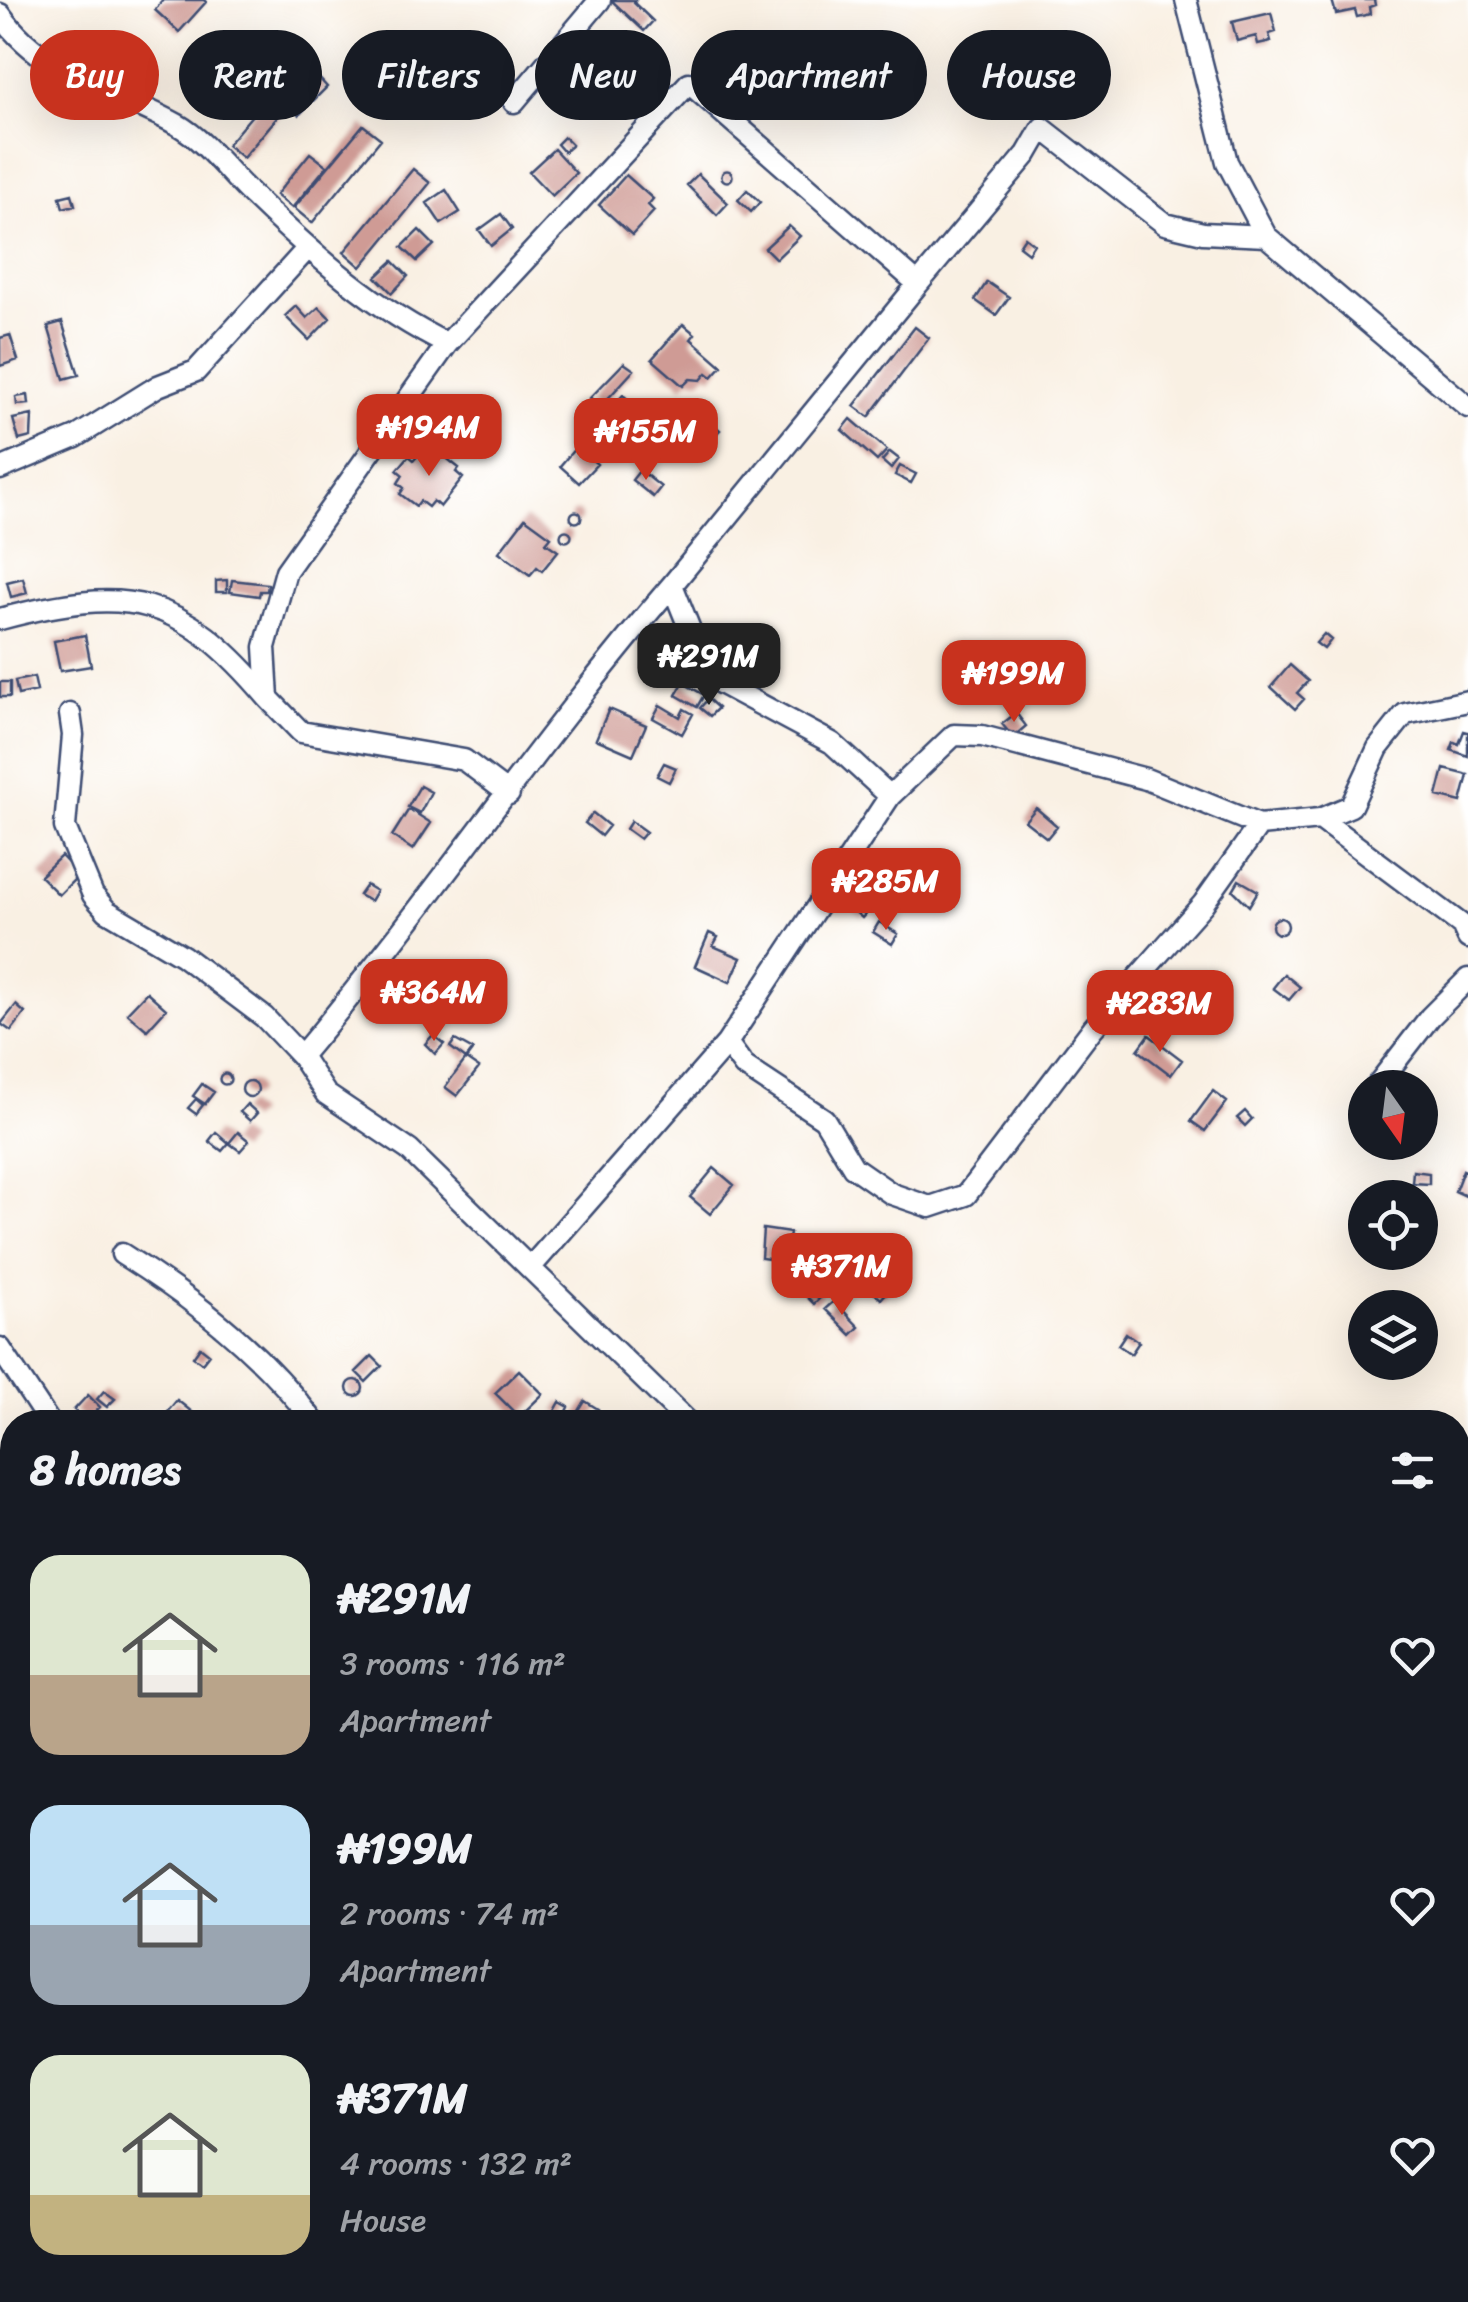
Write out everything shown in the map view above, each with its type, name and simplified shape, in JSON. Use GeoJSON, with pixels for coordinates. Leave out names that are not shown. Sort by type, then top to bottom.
{"type":"FeatureCollection","features":[{"type":"Feature","properties":{"kind":"street"},"geometry":{"type":"LineString","coordinates":[[515,101],[600,0]]}},
{"type":"Feature","properties":{"kind":"street"},"geometry":{"type":"LineString","coordinates":[[1188,0],[1227,162],[1266,236],[1468,407]]}},
{"type":"Feature","properties":{"kind":"street"},"geometry":{"type":"LineString","coordinates":[[0,14],[14,34],[86,86],[180,126],[307,249],[397,320],[448,344]]}},
{"type":"Feature","properties":{"kind":"street"},"geometry":{"type":"LineString","coordinates":[[268,698],[266,647],[286,571],[448,344],[690,83],[918,284]]}},
{"type":"Feature","properties":{"kind":"street"},"geometry":{"type":"LineString","coordinates":[[301,1056],[509,794],[590,680],[1027,154],[1042,128],[1165,224],[1203,233],[1266,236]]}},
{"type":"Feature","properties":{"kind":"street"},"geometry":{"type":"LineString","coordinates":[[0,470],[76,436],[158,386],[196,370],[307,249]]}},
{"type":"Feature","properties":{"kind":"street"},"geometry":{"type":"LineString","coordinates":[[672,584],[710,677],[832,743],[890,796]]}},
{"type":"Feature","properties":{"kind":"street"},"geometry":{"type":"LineString","coordinates":[[0,619],[73,599],[158,605],[228,650],[301,732],[464,760],[509,794]]}},
{"type":"Feature","properties":{"kind":"street"},"geometry":{"type":"LineString","coordinates":[[228,650],[266,647]]}},
{"type":"Feature","properties":{"kind":"street"},"geometry":{"type":"LineString","coordinates":[[530,1268],[727,1043],[890,796],[954,735],[982,736],[1146,779],[1258,825],[1320,819],[1351,806],[1378,748],[1405,714],[1468,701]]}},
{"type":"Feature","properties":{"kind":"street"},"geometry":{"type":"LineString","coordinates":[[70,714],[73,735],[64,828],[92,895],[107,912],[183,956],[264,1017],[301,1056],[326,1094],[409,1150],[676,1410]]}},
{"type":"Feature","properties":{"kind":"street"},"geometry":{"type":"LineString","coordinates":[[1320,819],[1462,924],[1468,938]]}},
{"type":"Feature","properties":{"kind":"street"},"geometry":{"type":"LineString","coordinates":[[727,1043],[744,1066],[824,1119],[853,1167],[892,1194],[930,1208],[966,1195],[1092,1028],[1203,904],[1258,825]]}},
{"type":"Feature","properties":{"kind":"street"},"geometry":{"type":"LineString","coordinates":[[1389,1070],[1430,1017],[1468,980]]}},
{"type":"Feature","properties":{"kind":"street"},"geometry":{"type":"LineString","coordinates":[[122,1254],[173,1286],[248,1349],[285,1383],[305,1410]]}},
{"type":"Feature","properties":{"kind":"street"},"geometry":{"type":"LineString","coordinates":[[0,1348],[41,1410]]}},
{"type":"Feature","properties":{"kind":"building"},"geometry":{"type":"Polygon","coordinates":[[[163,0],[206,2],[179,32],[155,10],[163,0]]]}},
{"type":"Feature","properties":{"kind":"building"},"geometry":{"type":"Polygon","coordinates":[[[611,0],[636,0],[634,3],[653,21],[643,30],[611,0]]]}},
{"type":"Feature","properties":{"kind":"building"},"geometry":{"type":"Polygon","coordinates":[[[1332,0],[1374,0],[1375,5],[1369,7],[1370,14],[1357,17],[1355,10],[1336,14],[1332,0]]]}},
{"type":"Feature","properties":{"kind":"building"},"geometry":{"type":"Polygon","coordinates":[[[1271,13],[1276,32],[1269,34],[1271,41],[1258,44],[1256,36],[1237,41],[1232,22],[1271,13]]]}},
{"type":"Feature","properties":{"kind":"building"},"geometry":{"type":"Polygon","coordinates":[[[248,120],[275,120],[243,158],[227,145],[248,120]]]}},
{"type":"Feature","properties":{"kind":"building"},"geometry":{"type":"Polygon","coordinates":[[[363,125],[381,139],[312,223],[294,208],[363,125]]]}},
{"type":"Feature","properties":{"kind":"building"},"geometry":{"type":"Polygon","coordinates":[[[564,137],[572,145],[564,152],[557,144],[564,137]]]}},
{"type":"Feature","properties":{"kind":"building"},"geometry":{"type":"Polygon","coordinates":[[[554,149],[576,173],[552,196],[529,172],[554,149]]]}},
{"type":"Feature","properties":{"kind":"building"},"geometry":{"type":"Polygon","coordinates":[[[310,153],[327,166],[292,208],[276,195],[310,153]]]}},
{"type":"Feature","properties":{"kind":"building"},"geometry":{"type":"Polygon","coordinates":[[[413,169],[430,183],[361,267],[344,252],[413,169]]]}},
{"type":"Feature","properties":{"kind":"building"},"geometry":{"type":"Polygon","coordinates":[[[727,170],[733,176],[727,182],[721,176],[727,170]]]}},
{"type":"Feature","properties":{"kind":"building"},"geometry":{"type":"Polygon","coordinates":[[[698,174],[728,203],[717,215],[687,185],[698,174]]]}},
{"type":"Feature","properties":{"kind":"building"},"geometry":{"type":"Polygon","coordinates":[[[626,175],[653,199],[648,205],[654,211],[632,235],[599,205],[626,175]]]}},
{"type":"Feature","properties":{"kind":"building"},"geometry":{"type":"Polygon","coordinates":[[[446,190],[460,212],[441,224],[427,203],[446,190]]]}},
{"type":"Feature","properties":{"kind":"building"},"geometry":{"type":"Polygon","coordinates":[[[747,190],[760,202],[751,212],[738,200],[747,190]]]}},
{"type":"Feature","properties":{"kind":"building"},"geometry":{"type":"Polygon","coordinates":[[[72,194],[75,205],[63,208],[60,197],[72,194]]]}},
{"type":"Feature","properties":{"kind":"building"},"geometry":{"type":"Polygon","coordinates":[[[501,214],[512,229],[491,246],[479,230],[501,214]]]}},
{"type":"Feature","properties":{"kind":"building"},"geometry":{"type":"Polygon","coordinates":[[[789,226],[800,236],[776,259],[765,248],[789,226]]]}},
{"type":"Feature","properties":{"kind":"building"},"geometry":{"type":"Polygon","coordinates":[[[419,230],[434,245],[417,261],[402,247],[419,230]]]}},
{"type":"Feature","properties":{"kind":"building"},"geometry":{"type":"Polygon","coordinates":[[[1025,237],[1034,244],[1028,253],[1019,246],[1025,237]]]}},
{"type":"Feature","properties":{"kind":"building"},"geometry":{"type":"Polygon","coordinates":[[[393,261],[408,276],[392,293],[376,277],[393,261]]]}},
{"type":"Feature","properties":{"kind":"building"},"geometry":{"type":"Polygon","coordinates":[[[987,282],[1009,297],[996,315],[975,300],[987,282]]]}},
{"type":"Feature","properties":{"kind":"building"},"geometry":{"type":"Polygon","coordinates":[[[296,306],[307,318],[319,307],[330,318],[309,340],[285,316],[296,306]]]}},
{"type":"Feature","properties":{"kind":"building"},"geometry":{"type":"Polygon","coordinates":[[[62,322],[79,375],[64,379],[48,326],[62,322]]]}},
{"type":"Feature","properties":{"kind":"building"},"geometry":{"type":"Polygon","coordinates":[[[683,324],[695,334],[691,339],[722,366],[712,377],[707,373],[701,380],[690,379],[683,386],[652,359],[683,324]]]}},
{"type":"Feature","properties":{"kind":"building"},"geometry":{"type":"Polygon","coordinates":[[[915,327],[929,338],[869,417],[854,406],[915,327]]]}},
{"type":"Feature","properties":{"kind":"building"},"geometry":{"type":"Polygon","coordinates":[[[10,335],[18,360],[0,366],[0,338],[10,335]]]}},
{"type":"Feature","properties":{"kind":"building"},"geometry":{"type":"Polygon","coordinates":[[[624,363],[634,370],[601,406],[590,398],[624,363]]]}},
{"type":"Feature","properties":{"kind":"building"},"geometry":{"type":"Polygon","coordinates":[[[28,395],[29,404],[17,405],[16,397],[28,395]]]}},
{"type":"Feature","properties":{"kind":"building"},"geometry":{"type":"Polygon","coordinates":[[[623,395],[647,416],[609,457],[586,436],[623,395]]]}},
{"type":"Feature","properties":{"kind":"building"},"geometry":{"type":"Polygon","coordinates":[[[32,415],[31,437],[19,440],[13,419],[32,415]]]}},
{"type":"Feature","properties":{"kind":"building"},"geometry":{"type":"Polygon","coordinates":[[[708,419],[720,430],[712,438],[700,427],[708,419]]]}},
{"type":"Feature","properties":{"kind":"building"},"geometry":{"type":"Polygon","coordinates":[[[851,419],[887,450],[877,461],[842,430],[851,419]]]}},
{"type":"Feature","properties":{"kind":"building"},"geometry":{"type":"Polygon","coordinates":[[[577,446],[597,464],[579,483],[560,466],[577,446]]]}},
{"type":"Feature","properties":{"kind":"building"},"geometry":{"type":"Polygon","coordinates":[[[435,449],[459,468],[456,472],[463,478],[440,507],[433,501],[428,507],[420,501],[416,506],[400,494],[404,488],[398,483],[403,475],[397,470],[409,456],[414,460],[420,453],[427,459],[435,449]]]}},
{"type":"Feature","properties":{"kind":"building"},"geometry":{"type":"Polygon","coordinates":[[[890,452],[899,459],[891,469],[882,461],[890,452]]]}},
{"type":"Feature","properties":{"kind":"building"},"geometry":{"type":"Polygon","coordinates":[[[900,466],[916,474],[911,483],[895,475],[900,466]]]}},
{"type":"Feature","properties":{"kind":"building"},"geometry":{"type":"Polygon","coordinates":[[[640,470],[661,487],[653,497],[632,480],[640,470]]]}},
{"type":"Feature","properties":{"kind":"building"},"geometry":{"type":"Polygon","coordinates":[[[576,511],[582,517],[576,523],[570,517],[576,511]]]}},
{"type":"Feature","properties":{"kind":"building"},"geometry":{"type":"Polygon","coordinates":[[[525,518],[551,537],[546,543],[558,551],[542,571],[537,567],[530,575],[499,552],[525,518]]]}},
{"type":"Feature","properties":{"kind":"building"},"geometry":{"type":"Polygon","coordinates":[[[566,530],[572,536],[566,542],[560,536],[566,530]]]}},
{"type":"Feature","properties":{"kind":"building"},"geometry":{"type":"Polygon","coordinates":[[[23,578],[27,593],[11,597],[7,582],[23,578]]]}},
{"type":"Feature","properties":{"kind":"building"},"geometry":{"type":"Polygon","coordinates":[[[227,580],[227,592],[216,592],[216,581],[227,580]]]}},
{"type":"Feature","properties":{"kind":"building"},"geometry":{"type":"Polygon","coordinates":[[[232,580],[268,584],[267,591],[260,591],[259,596],[230,592],[232,580]]]}},
{"type":"Feature","properties":{"kind":"building"},"geometry":{"type":"Polygon","coordinates":[[[1324,634],[1331,640],[1324,649],[1316,643],[1324,634]]]}},
{"type":"Feature","properties":{"kind":"building"},"geometry":{"type":"Polygon","coordinates":[[[85,635],[91,666],[60,671],[54,641],[85,635]]]}},
{"type":"Feature","properties":{"kind":"building"},"geometry":{"type":"Polygon","coordinates":[[[1290,665],[1308,681],[1297,693],[1304,699],[1295,709],[1271,687],[1290,665]]]}},
{"type":"Feature","properties":{"kind":"building"},"geometry":{"type":"Polygon","coordinates":[[[34,677],[37,691],[18,695],[15,681],[34,677]]]}},
{"type":"Feature","properties":{"kind":"building"},"geometry":{"type":"Polygon","coordinates":[[[0,682],[10,682],[10,697],[0,697],[0,682]]]}},
{"type":"Feature","properties":{"kind":"building"},"geometry":{"type":"Polygon","coordinates":[[[683,683],[704,695],[697,707],[676,695],[683,683]]]}},
{"type":"Feature","properties":{"kind":"building"},"geometry":{"type":"Polygon","coordinates":[[[708,699],[718,708],[710,716],[700,708],[708,699]]]}},
{"type":"Feature","properties":{"kind":"building"},"geometry":{"type":"Polygon","coordinates":[[[660,705],[680,717],[684,709],[693,714],[682,734],[653,718],[660,705]]]}},
{"type":"Feature","properties":{"kind":"building"},"geometry":{"type":"Polygon","coordinates":[[[609,709],[646,725],[633,755],[596,739],[609,709]]]}},
{"type":"Feature","properties":{"kind":"building"},"geometry":{"type":"Polygon","coordinates":[[[1016,713],[1026,726],[1013,737],[1002,724],[1016,713]]]}},
{"type":"Feature","properties":{"kind":"building"},"geometry":{"type":"Polygon","coordinates":[[[1464,731],[1468,732],[1468,756],[1451,750],[1454,742],[1459,744],[1464,731]]]}},
{"type":"Feature","properties":{"kind":"building"},"geometry":{"type":"Polygon","coordinates":[[[664,763],[676,768],[669,782],[657,776],[664,763]]]}},
{"type":"Feature","properties":{"kind":"building"},"geometry":{"type":"Polygon","coordinates":[[[1444,769],[1468,775],[1461,802],[1437,796],[1444,769]]]}},
{"type":"Feature","properties":{"kind":"building"},"geometry":{"type":"Polygon","coordinates":[[[420,786],[431,792],[420,813],[408,807],[420,786]]]}},
{"type":"Feature","properties":{"kind":"building"},"geometry":{"type":"Polygon","coordinates":[[[1036,808],[1057,826],[1047,838],[1025,821],[1036,808]]]}},
{"type":"Feature","properties":{"kind":"building"},"geometry":{"type":"Polygon","coordinates":[[[409,809],[431,823],[413,850],[392,836],[409,809]]]}},
{"type":"Feature","properties":{"kind":"building"},"geometry":{"type":"Polygon","coordinates":[[[593,813],[609,826],[601,836],[585,823],[593,813]]]}},
{"type":"Feature","properties":{"kind":"building"},"geometry":{"type":"Polygon","coordinates":[[[631,821],[646,832],[640,839],[626,829],[631,821]]]}},
{"type":"Feature","properties":{"kind":"building"},"geometry":{"type":"Polygon","coordinates":[[[61,856],[79,875],[59,895],[40,876],[61,856]]]}},
{"type":"Feature","properties":{"kind":"building"},"geometry":{"type":"Polygon","coordinates":[[[1239,880],[1258,891],[1249,906],[1233,890],[1239,880]]]}},
{"type":"Feature","properties":{"kind":"building"},"geometry":{"type":"Polygon","coordinates":[[[366,885],[376,891],[370,901],[359,895],[366,885]]]}},
{"type":"Feature","properties":{"kind":"building"},"geometry":{"type":"Polygon","coordinates":[[[862,903],[869,910],[862,918],[854,911],[862,903]]]}},
{"type":"Feature","properties":{"kind":"building"},"geometry":{"type":"Polygon","coordinates":[[[1280,918],[1288,926],[1280,934],[1272,926],[1280,918]]]}},
{"type":"Feature","properties":{"kind":"building"},"geometry":{"type":"Polygon","coordinates":[[[879,922],[898,934],[892,944],[873,932],[879,922]]]}},
{"type":"Feature","properties":{"kind":"building"},"geometry":{"type":"Polygon","coordinates":[[[709,933],[718,937],[713,946],[741,958],[730,982],[695,966],[709,933]]]}},
{"type":"Feature","properties":{"kind":"building"},"geometry":{"type":"Polygon","coordinates":[[[1284,974],[1300,987],[1289,1000],[1273,988],[1284,974]]]}},
{"type":"Feature","properties":{"kind":"building"},"geometry":{"type":"Polygon","coordinates":[[[147,992],[166,1009],[147,1030],[127,1013],[147,992]]]}},
{"type":"Feature","properties":{"kind":"building"},"geometry":{"type":"Polygon","coordinates":[[[16,1005],[25,1013],[11,1031],[1,1024],[16,1005]]]}},
{"type":"Feature","properties":{"kind":"building"},"geometry":{"type":"Polygon","coordinates":[[[433,1035],[444,1044],[435,1054],[425,1044],[433,1035]]]}},
{"type":"Feature","properties":{"kind":"building"},"geometry":{"type":"Polygon","coordinates":[[[1149,1035],[1182,1060],[1171,1075],[1138,1050],[1149,1035]]]}},
{"type":"Feature","properties":{"kind":"building"},"geometry":{"type":"Polygon","coordinates":[[[455,1040],[473,1050],[466,1059],[450,1047],[455,1040]]]}},
{"type":"Feature","properties":{"kind":"building"},"geometry":{"type":"Polygon","coordinates":[[[466,1059],[479,1068],[457,1096],[445,1087],[466,1059]]]}},
{"type":"Feature","properties":{"kind":"building"},"geometry":{"type":"Polygon","coordinates":[[[225,1073],[231,1079],[225,1085],[219,1079],[225,1073]]]}},
{"type":"Feature","properties":{"kind":"building"},"geometry":{"type":"Polygon","coordinates":[[[250,1081],[258,1089],[250,1097],[242,1089],[250,1081]]]}},
{"type":"Feature","properties":{"kind":"building"},"geometry":{"type":"Polygon","coordinates":[[[202,1084],[214,1092],[205,1104],[193,1096],[202,1084]]]}},
{"type":"Feature","properties":{"kind":"building"},"geometry":{"type":"Polygon","coordinates":[[[1213,1091],[1227,1102],[1205,1131],[1191,1121],[1213,1091]]]}},
{"type":"Feature","properties":{"kind":"building"},"geometry":{"type":"Polygon","coordinates":[[[196,1099],[203,1105],[196,1114],[188,1108],[196,1099]]]}},
{"type":"Feature","properties":{"kind":"building"},"geometry":{"type":"Polygon","coordinates":[[[247,1104],[257,1113],[250,1121],[240,1112],[247,1104]]]}},
{"type":"Feature","properties":{"kind":"building"},"geometry":{"type":"Polygon","coordinates":[[[1245,1111],[1252,1119],[1245,1126],[1237,1118],[1245,1111]]]}},
{"type":"Feature","properties":{"kind":"building"},"geometry":{"type":"Polygon","coordinates":[[[216,1132],[229,1143],[222,1151],[209,1141],[216,1132]]]}},
{"type":"Feature","properties":{"kind":"building"},"geometry":{"type":"Polygon","coordinates":[[[238,1132],[249,1141],[240,1151],[229,1143],[238,1132]]]}},
{"type":"Feature","properties":{"kind":"building"},"geometry":{"type":"Polygon","coordinates":[[[714,1168],[734,1185],[710,1214],[690,1197],[714,1168]]]}},
{"type":"Feature","properties":{"kind":"building"},"geometry":{"type":"Polygon","coordinates":[[[1463,1170],[1468,1172],[1468,1197],[1455,1191],[1463,1170]]]}},
{"type":"Feature","properties":{"kind":"building"},"geometry":{"type":"Polygon","coordinates":[[[1413,1171],[1429,1173],[1429,1180],[1412,1180],[1413,1171]]]}},
{"type":"Feature","properties":{"kind":"building"},"geometry":{"type":"Polygon","coordinates":[[[763,1229],[790,1233],[785,1261],[761,1258],[763,1229]]]}},
{"type":"Feature","properties":{"kind":"building"},"geometry":{"type":"Polygon","coordinates":[[[800,1272],[823,1295],[814,1304],[791,1281],[800,1272]]]}},
{"type":"Feature","properties":{"kind":"building"},"geometry":{"type":"Polygon","coordinates":[[[886,1275],[895,1283],[881,1299],[872,1291],[886,1275]]]}},
{"type":"Feature","properties":{"kind":"building"},"geometry":{"type":"Polygon","coordinates":[[[834,1301],[859,1327],[851,1335],[825,1309],[834,1301]]]}},
{"type":"Feature","properties":{"kind":"building"},"geometry":{"type":"Polygon","coordinates":[[[1126,1333],[1139,1342],[1131,1354],[1118,1345],[1126,1333]]]}},
{"type":"Feature","properties":{"kind":"building"},"geometry":{"type":"Polygon","coordinates":[[[200,1347],[209,1354],[202,1363],[193,1357],[200,1347]]]}},
{"type":"Feature","properties":{"kind":"building"},"geometry":{"type":"Polygon","coordinates":[[[372,1356],[382,1366],[366,1382],[356,1372],[372,1356]]]}},
{"type":"Feature","properties":{"kind":"building"},"geometry":{"type":"Polygon","coordinates":[[[519,1370],[543,1394],[526,1410],[512,1410],[495,1393],[519,1370]]]}},
{"type":"Feature","properties":{"kind":"building"},"geometry":{"type":"Polygon","coordinates":[[[355,1380],[363,1388],[355,1396],[347,1388],[355,1380]]]}},
{"type":"Feature","properties":{"kind":"building"},"geometry":{"type":"Polygon","coordinates":[[[104,1391],[115,1399],[107,1407],[97,1399],[104,1391]]]}},
{"type":"Feature","properties":{"kind":"building"},"geometry":{"type":"Polygon","coordinates":[[[88,1395],[100,1407],[97,1410],[74,1410],[88,1395]]]}},
{"type":"Feature","properties":{"kind":"building"},"geometry":{"type":"Polygon","coordinates":[[[177,1400],[190,1410],[169,1410],[177,1400]]]}},
{"type":"Feature","properties":{"kind":"building"},"geometry":{"type":"Polygon","coordinates":[[[585,1401],[598,1409],[597,1410],[580,1410],[585,1401]]]}},
{"type":"Feature","properties":{"kind":"building"},"geometry":{"type":"Polygon","coordinates":[[[560,1402],[569,1407],[568,1410],[556,1410],[560,1402]]]}}]}
